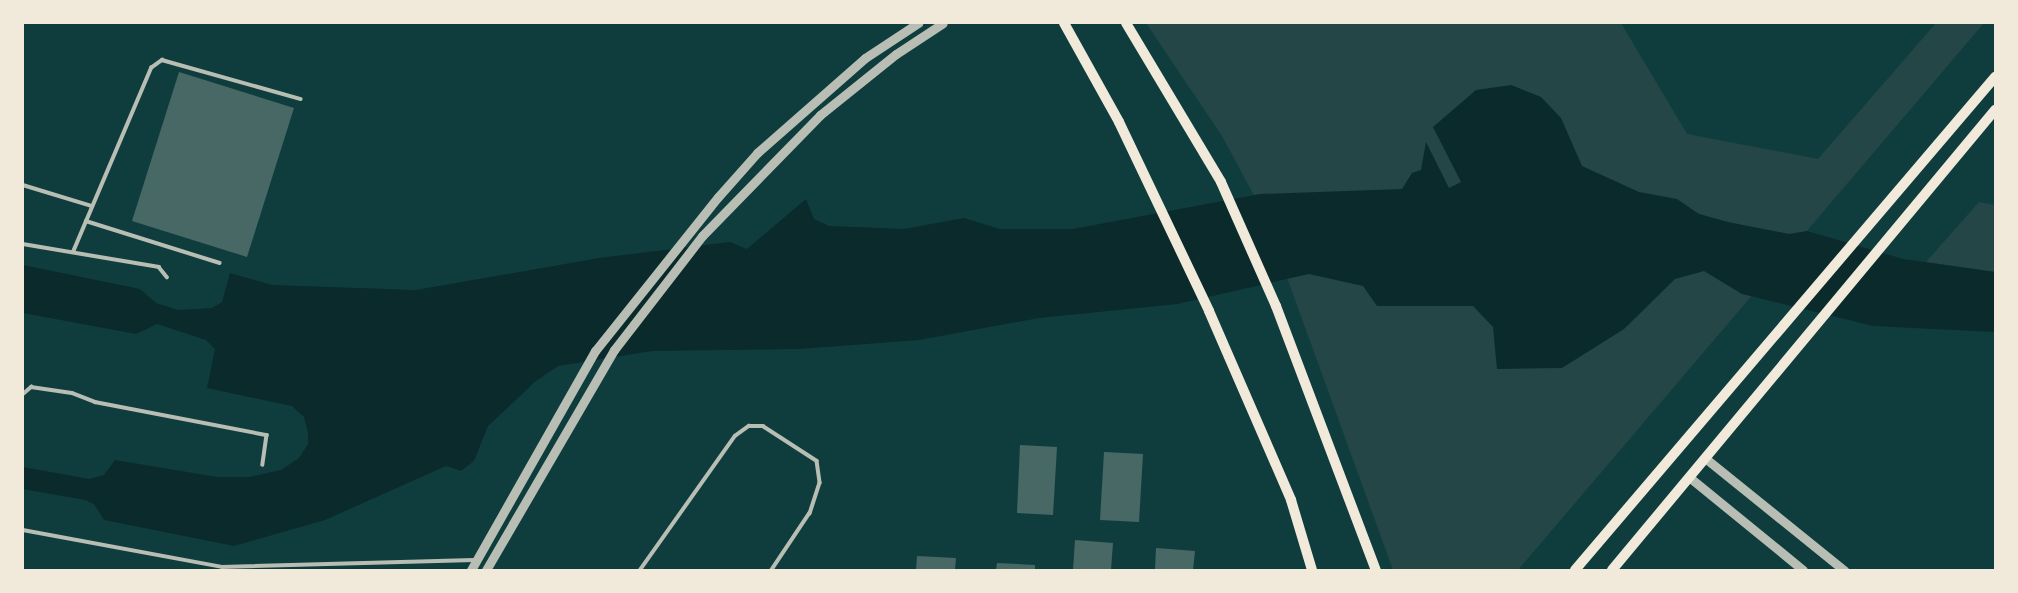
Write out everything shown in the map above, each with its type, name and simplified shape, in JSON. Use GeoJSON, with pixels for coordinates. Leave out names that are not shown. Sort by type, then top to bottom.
{"type":"FeatureCollection","features":[{"type":"Feature","properties":{"kind":"main road"},"geometry":{"type":"LineString","coordinates":[[1064,23],[1149,186],[1209,311],[1291,500],[1312,570]]}},
{"type":"Feature","properties":{"kind":"main road"},"geometry":{"type":"LineString","coordinates":[[1126,23],[1222,182],[1276,306],[1351,495],[1376,570]]}},
{"type":"Feature","properties":{"kind":"main road"},"geometry":{"type":"LineString","coordinates":[[1575,570],[1995,77]]}},
{"type":"Feature","properties":{"kind":"main road"},"geometry":{"type":"LineString","coordinates":[[1612,570],[1806,332],[1995,110]]}},
{"type":"Feature","properties":{"kind":"street"},"geometry":{"type":"LineString","coordinates":[[471,570],[582,372],[685,239],[757,153],[865,58],[918,23]]}},
{"type":"Feature","properties":{"kind":"street"},"geometry":{"type":"LineString","coordinates":[[486,570],[599,375],[702,236],[820,115],[895,54],[943,23]]}},
{"type":"Feature","properties":{"kind":"street"},"geometry":{"type":"LineString","coordinates":[[1705,458],[1844,570]]}},
{"type":"Feature","properties":{"kind":"street"},"geometry":{"type":"LineString","coordinates":[[1689,478],[1803,570]]}},
{"type":"Feature","properties":{"kind":"lane"},"geometry":{"type":"LineString","coordinates":[[73,252],[151,68],[162,60],[301,99]]}},
{"type":"Feature","properties":{"kind":"lane"},"geometry":{"type":"LineString","coordinates":[[23,185],[92,206]]}},
{"type":"Feature","properties":{"kind":"lane"},"geometry":{"type":"LineString","coordinates":[[86,221],[220,262]]}},
{"type":"Feature","properties":{"kind":"lane"},"geometry":{"type":"LineString","coordinates":[[23,244],[159,267],[167,277]]}},
{"type":"Feature","properties":{"kind":"lane"},"geometry":{"type":"LineString","coordinates":[[23,394],[31,387],[72,393],[95,402],[267,435],[263,465]]}},
{"type":"Feature","properties":{"kind":"lane"},"geometry":{"type":"LineString","coordinates":[[640,570],[735,436],[749,426],[763,426],[817,461],[820,483],[810,513],[772,570]]}},
{"type":"Feature","properties":{"kind":"lane"},"geometry":{"type":"LineString","coordinates":[[23,530],[222,567],[476,560]]}},
{"type":"Feature","properties":{"kind":"lane"},"geometry":{"type":"LineString","coordinates":[[188,570],[189,562]]}},
{"type":"Feature","properties":{"kind":"shaded area"},"geometry":{"type":"Polygon","coordinates":[[[1146,23],[1621,23],[1687,134],[1818,159],[1936,23],[1984,23],[1518,570],[1393,570],[1264,214],[1222,136],[1146,23]]]}},
{"type":"Feature","properties":{"kind":"shaded area"},"geometry":{"type":"Polygon","coordinates":[[[1511,85],[1541,97],[1561,118],[1582,166],[1639,192],[1677,199],[1699,214],[1728,222],[1789,234],[1807,231],[1903,259],[1995,272],[1995,332],[1873,326],[1742,294],[1704,271],[1675,279],[1624,329],[1562,368],[1497,369],[1493,327],[1473,306],[1377,306],[1363,286],[1309,274],[1177,304],[1039,318],[919,340],[799,349],[652,351],[558,366],[536,381],[488,426],[474,461],[461,471],[446,466],[325,520],[234,546],[104,520],[94,504],[85,500],[23,489],[23,467],[89,479],[104,475],[115,460],[217,477],[249,477],[281,470],[299,458],[308,444],[308,433],[304,417],[292,406],[207,388],[215,349],[206,340],[157,324],[136,334],[23,313],[23,265],[140,289],[156,303],[178,310],[212,308],[222,302],[230,273],[272,285],[416,290],[599,258],[730,242],[747,249],[806,199],[814,219],[829,226],[904,229],[964,218],[1000,229],[1073,229],[1260,194],[1402,189],[1412,173],[1421,170],[1426,142],[1449,188],[1461,182],[1433,127],[1476,90],[1511,85]]]}},
{"type":"Feature","properties":{"kind":"shaded area"},"geometry":{"type":"Polygon","coordinates":[[[1979,202],[1995,205],[1995,272],[1926,262],[1979,202]]]}},
{"type":"Feature","properties":{"kind":"building"},"geometry":{"type":"Polygon","coordinates":[[[179,72],[294,108],[247,257],[132,221],[179,72]]]}},
{"type":"Feature","properties":{"kind":"building"},"geometry":{"type":"Polygon","coordinates":[[[1020,445],[1057,447],[1053,515],[1017,513],[1020,445]]]}},
{"type":"Feature","properties":{"kind":"building"},"geometry":{"type":"Polygon","coordinates":[[[1104,452],[1143,454],[1139,522],[1100,520],[1104,452]]]}},
{"type":"Feature","properties":{"kind":"building"},"geometry":{"type":"Polygon","coordinates":[[[1075,540],[1113,543],[1111,570],[1073,570],[1075,540]]]}},
{"type":"Feature","properties":{"kind":"building"},"geometry":{"type":"Polygon","coordinates":[[[1156,548],[1195,551],[1193,570],[1155,570],[1156,548]]]}},
{"type":"Feature","properties":{"kind":"building"},"geometry":{"type":"Polygon","coordinates":[[[917,556],[956,558],[955,570],[916,570],[917,556]]]}},
{"type":"Feature","properties":{"kind":"building"},"geometry":{"type":"Polygon","coordinates":[[[997,563],[1035,565],[1035,570],[996,570],[997,563]]]}}]}
